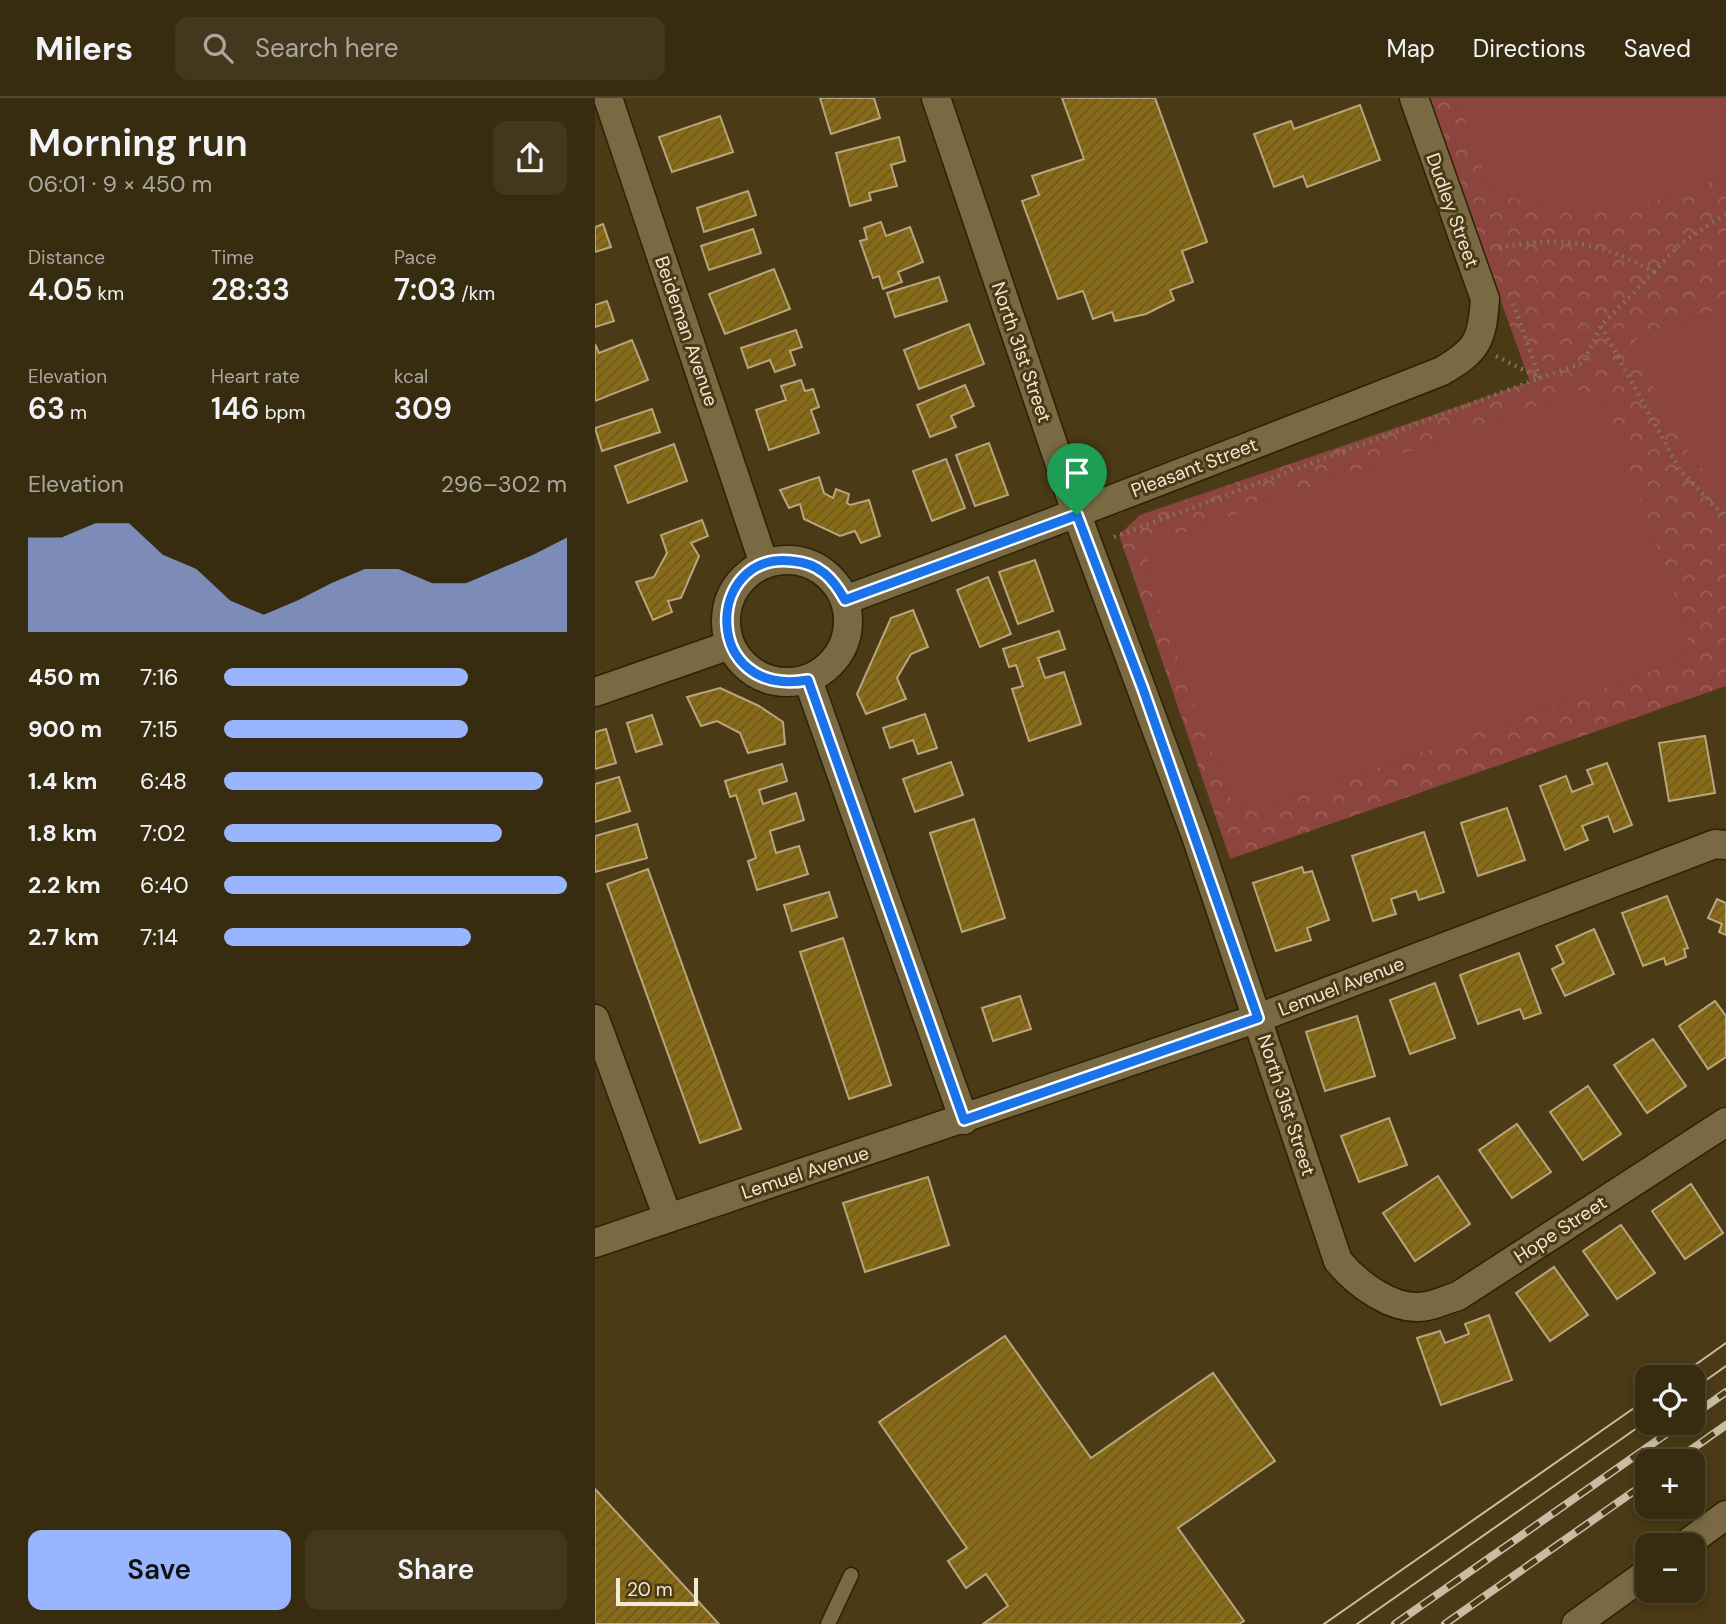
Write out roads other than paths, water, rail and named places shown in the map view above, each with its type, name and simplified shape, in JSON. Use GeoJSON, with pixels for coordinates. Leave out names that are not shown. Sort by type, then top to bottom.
{"type":"FeatureCollection","features":[{"type":"Feature","properties":{"kind":"street","name":"Beideman Avenue"},"geometry":{"type":"LineString","coordinates":[[608,98],[764,564]]}},
{"type":"Feature","properties":{"kind":"street","name":"North 31st Street"},"geometry":{"type":"LineString","coordinates":[[936,98],[1077,515],[1157,727],[1258,1018],[1338,1261],[1354,1280],[1386,1300]]}},
{"type":"Feature","properties":{"kind":"street","name":"Dudley Street"},"geometry":{"type":"LineString","coordinates":[[1414,98],[1485,299],[1480,335]]}},
{"type":"Feature","properties":{"kind":"street","name":"Pleasant Street"},"geometry":{"type":"LineString","coordinates":[[845,600],[1077,515],[1164,477],[1442,371],[1465,358],[1480,335]]}},
{"type":"Feature","properties":{"kind":"street"},"geometry":{"type":"LineString","coordinates":[[783,560],[803,562],[821,569],[836,582],[845,600],[849,619],[847,638],[839,656],[825,670],[808,680],[790,683],[762,677],[740,661],[730,645],[726,613],[730,597],[739,583],[764,564],[783,560]]}},
{"type":"Feature","properties":{"kind":"street"},"geometry":{"type":"LineString","coordinates":[[595,692],[730,645]]}},
{"type":"Feature","properties":{"kind":"street"},"geometry":{"type":"LineString","coordinates":[[808,680],[964,1120]]}},
{"type":"Feature","properties":{"kind":"street","name":"Lemuel Avenue"},"geometry":{"type":"LineString","coordinates":[[595,1244],[1258,1018],[1715,844],[1726,845]]}},
{"type":"Feature","properties":{"kind":"street"},"geometry":{"type":"LineString","coordinates":[[595,1019],[668,1218]]}},
{"type":"Feature","properties":{"kind":"street","name":"Hope Street"},"geometry":{"type":"LineString","coordinates":[[1386,1300],[1424,1307],[1458,1296],[1726,1122]]}},
{"type":"Feature","properties":{"kind":"street"},"geometry":{"type":"LineString","coordinates":[[1701,1533],[1726,1515]]}},
{"type":"Feature","properties":{"kind":"street"},"geometry":{"type":"LineString","coordinates":[[1576,1624],[1635,1582]]}},
{"type":"Feature","properties":{"kind":"lane"},"geometry":{"type":"LineString","coordinates":[[828,1624],[851,1574]]}},
{"type":"Feature","properties":{"kind":"tram line"},"geometry":{"type":"LineString","coordinates":[[1695,1365],[1726,1343]]}},
{"type":"Feature","properties":{"kind":"tram line"},"geometry":{"type":"LineString","coordinates":[[1705,1381],[1726,1366]]}},
{"type":"Feature","properties":{"kind":"tram line"},"geometry":{"type":"LineString","coordinates":[[1324,1624],[1635,1407]]}},
{"type":"Feature","properties":{"kind":"tram line"},"geometry":{"type":"LineString","coordinates":[[1357,1624],[1635,1429]]}},
{"type":"Feature","properties":{"kind":"railway"},"geometry":{"type":"LineString","coordinates":[[1705,1407],[1726,1392]]}},
{"type":"Feature","properties":{"kind":"railway"},"geometry":{"type":"LineString","coordinates":[[1692,1449],[1726,1425]]}},
{"type":"Feature","properties":{"kind":"railway"},"geometry":{"type":"LineString","coordinates":[[1395,1624],[1665,1435]]}},
{"type":"Feature","properties":{"kind":"railway"},"geometry":{"type":"LineString","coordinates":[[1445,1624],[1635,1490]]}}]}
